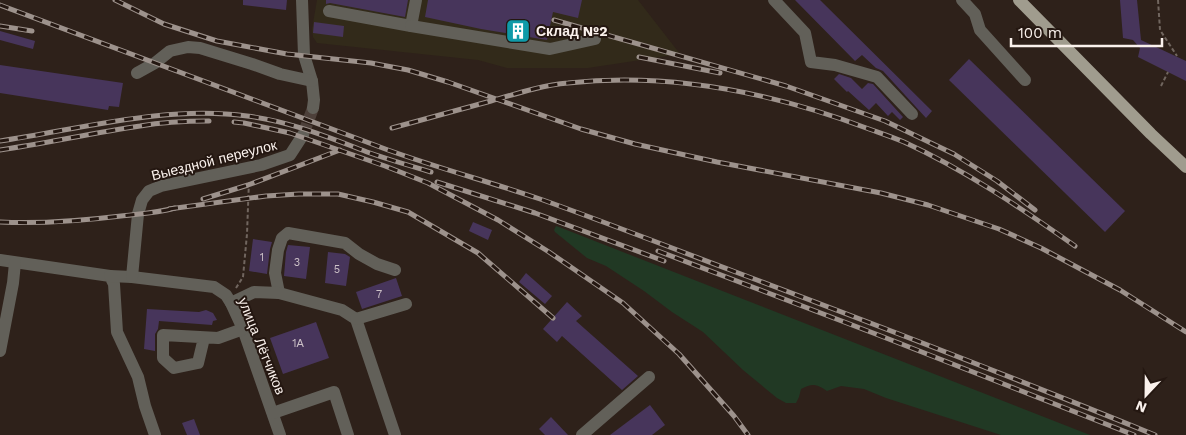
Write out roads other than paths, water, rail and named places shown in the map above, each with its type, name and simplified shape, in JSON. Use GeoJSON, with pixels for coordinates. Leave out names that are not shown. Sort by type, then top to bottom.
{"type":"FeatureCollection","features":[{"type":"Feature","properties":{"kind":"main road"},"geometry":{"type":"LineString","coordinates":[[1019,0],[1186,167]]}},
{"type":"Feature","properties":{"kind":"street"},"geometry":{"type":"LineString","coordinates":[[302,0],[304,55],[312,81],[313,108]]}},
{"type":"Feature","properties":{"kind":"street"},"geometry":{"type":"LineString","coordinates":[[411,26],[416,0]]}},
{"type":"Feature","properties":{"kind":"street"},"geometry":{"type":"LineString","coordinates":[[774,0],[805,33],[811,62],[834,65],[877,77],[912,114]]}},
{"type":"Feature","properties":{"kind":"street"},"geometry":{"type":"LineString","coordinates":[[962,0],[975,14],[980,30],[1025,80]]}},
{"type":"Feature","properties":{"kind":"street"},"geometry":{"type":"LineString","coordinates":[[329,12],[550,49],[595,39]]}},
{"type":"Feature","properties":{"kind":"street"},"geometry":{"type":"LineString","coordinates":[[138,73],[170,51],[188,47],[200,48],[280,74],[312,81]]}},
{"type":"Feature","properties":{"kind":"street","name":"Выездной переулок"},"geometry":{"type":"LineString","coordinates":[[132,277],[138,214],[142,200],[148,191],[161,186],[261,165],[290,155],[303,135]]}},
{"type":"Feature","properties":{"kind":"street"},"geometry":{"type":"LineString","coordinates":[[279,293],[275,273],[278,250],[282,238],[288,234],[345,243],[359,254],[377,264],[395,270]]}},
{"type":"Feature","properties":{"kind":"street","name":"улица Лётчиков"},"geometry":{"type":"LineString","coordinates":[[0,260],[110,276],[214,287],[226,295],[243,329],[280,435]]}},
{"type":"Feature","properties":{"kind":"street"},"geometry":{"type":"LineString","coordinates":[[0,351],[15,263]]}},
{"type":"Feature","properties":{"kind":"street"},"geometry":{"type":"LineString","coordinates":[[110,276],[114,284],[117,332],[138,377],[155,435]]}},
{"type":"Feature","properties":{"kind":"street"},"geometry":{"type":"LineString","coordinates":[[231,303],[254,292],[279,293],[342,310],[356,319],[395,435]]}},
{"type":"Feature","properties":{"kind":"street"},"geometry":{"type":"LineString","coordinates":[[356,319],[406,304]]}},
{"type":"Feature","properties":{"kind":"street"},"geometry":{"type":"LineString","coordinates":[[204,338],[218,338],[243,329]]}},
{"type":"Feature","properties":{"kind":"street"},"geometry":{"type":"LineString","coordinates":[[582,435],[649,377]]}},
{"type":"Feature","properties":{"kind":"street"},"geometry":{"type":"LineString","coordinates":[[273,413],[334,392],[348,435]]}},
{"type":"Feature","properties":{"kind":"tunnel"},"geometry":{"type":"LineString","coordinates":[[303,135],[313,108]]}},
{"type":"Feature","properties":{"kind":"railway"},"geometry":{"type":"LineString","coordinates":[[115,0],[164,24],[217,41],[287,54],[371,63],[408,70],[448,82],[581,129],[635,144],[717,162],[881,193],[928,205],[999,229],[1041,248],[1120,290],[1186,332]]}},
{"type":"Feature","properties":{"kind":"railway"},"geometry":{"type":"LineString","coordinates":[[0,5],[388,150],[540,199],[613,226],[839,311],[1155,435]]}},
{"type":"Feature","properties":{"kind":"railway"},"geometry":{"type":"LineString","coordinates":[[554,20],[786,86],[885,121],[954,154],[997,181],[1035,210]]}},
{"type":"Feature","properties":{"kind":"railway"},"geometry":{"type":"LineString","coordinates":[[0,26],[32,31]]}},
{"type":"Feature","properties":{"kind":"railway"},"geometry":{"type":"LineString","coordinates":[[639,57],[720,73]]}},
{"type":"Feature","properties":{"kind":"railway"},"geometry":{"type":"LineString","coordinates":[[392,128],[529,90],[558,84],[606,80],[645,80],[721,88],[796,105],[833,116],[904,142],[971,177],[1075,246]]}},
{"type":"Feature","properties":{"kind":"railway"},"geometry":{"type":"LineString","coordinates":[[0,141],[123,120],[154,116],[216,113],[263,118],[294,126],[378,156],[431,172]]}},
{"type":"Feature","properties":{"kind":"railway"},"geometry":{"type":"LineString","coordinates":[[0,150],[149,125],[209,121]]}},
{"type":"Feature","properties":{"kind":"railway"},"geometry":{"type":"LineString","coordinates":[[234,122],[290,133],[385,166],[428,183],[498,220],[549,252],[623,303],[679,354],[734,416],[748,435]]}},
{"type":"Feature","properties":{"kind":"railway"},"geometry":{"type":"LineString","coordinates":[[203,199],[248,185],[340,150]]}},
{"type":"Feature","properties":{"kind":"railway"},"geometry":{"type":"LineString","coordinates":[[437,182],[535,213],[664,261]]}},
{"type":"Feature","properties":{"kind":"railway"},"geometry":{"type":"LineString","coordinates":[[169,209],[266,196],[299,194],[338,194],[373,202],[408,212],[478,253],[553,318]]}},
{"type":"Feature","properties":{"kind":"railway"},"geometry":{"type":"LineString","coordinates":[[0,222],[76,221],[175,208]]}},
{"type":"Feature","properties":{"kind":"railway"},"geometry":{"type":"LineString","coordinates":[[658,251],[1134,435]]}},
{"type":"Feature","properties":{"kind":"place","name":"Склад №2"},"geometry":{"type":"Point","coordinates":[518,31]}}]}
